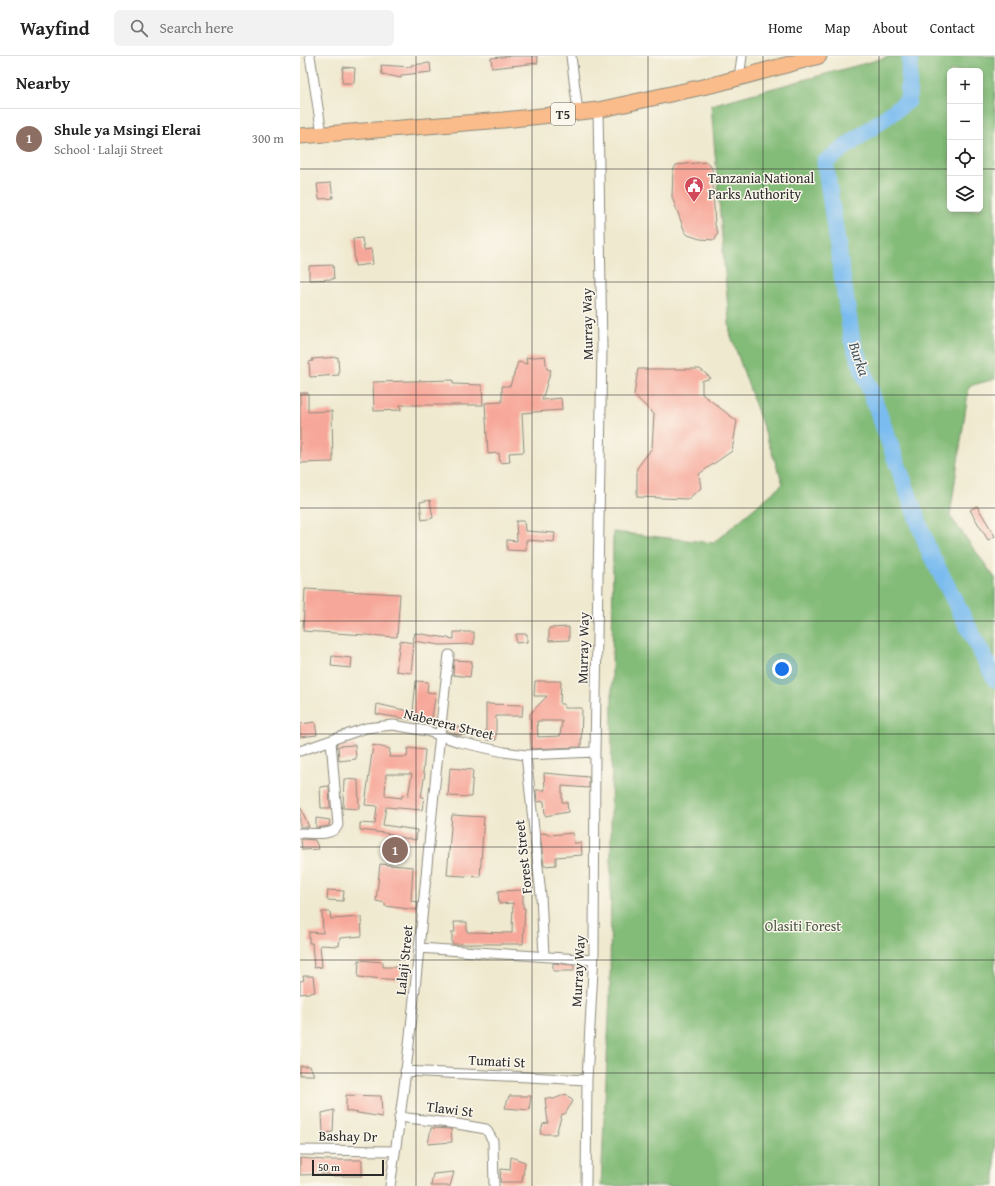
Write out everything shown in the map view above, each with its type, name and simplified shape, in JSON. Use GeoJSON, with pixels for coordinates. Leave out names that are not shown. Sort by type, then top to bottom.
{"type":"FeatureCollection","features":[{"type":"Feature","properties":{"kind":"highway","name":"T5"},"geometry":{"type":"LineString","coordinates":[[300,136],[503,120],[598,110],[660,98],[819,56]]}},
{"type":"Feature","properties":{"kind":"street"},"geometry":{"type":"LineString","coordinates":[[310,56],[322,134]]}},
{"type":"Feature","properties":{"kind":"street"},"geometry":{"type":"LineString","coordinates":[[571,56],[578,112]]}},
{"type":"Feature","properties":{"kind":"street"},"geometry":{"type":"LineString","coordinates":[[739,78],[742,56]]}},
{"type":"Feature","properties":{"kind":"street","name":"Murray Way"},"geometry":{"type":"LineString","coordinates":[[586,1186],[587,1080],[593,960],[602,349],[598,110]]}},
{"type":"Feature","properties":{"kind":"street","name":"Lalaji Street"},"geometry":{"type":"LineString","coordinates":[[390,1186],[419,948],[439,736],[449,655]]}},
{"type":"Feature","properties":{"kind":"street","name":"Naberera Street"},"geometry":{"type":"LineString","coordinates":[[300,751],[366,728],[386,725],[409,727],[504,752],[526,755],[595,752]]}},
{"type":"Feature","properties":{"kind":"street"},"geometry":{"type":"LineString","coordinates":[[300,833],[332,832],[338,825],[331,741]]}},
{"type":"Feature","properties":{"kind":"street","name":"Forest Street"},"geometry":{"type":"LineString","coordinates":[[526,755],[541,895],[544,956]]}},
{"type":"Feature","properties":{"kind":"street"},"geometry":{"type":"LineString","coordinates":[[419,948],[593,960]]}},
{"type":"Feature","properties":{"kind":"street","name":"Tumati St"},"geometry":{"type":"LineString","coordinates":[[405,1071],[587,1080]]}},
{"type":"Feature","properties":{"kind":"street","name":"Tlawi St"},"geometry":{"type":"LineString","coordinates":[[399,1117],[486,1129],[493,1141],[494,1186]]}},
{"type":"Feature","properties":{"kind":"street","name":"Bashay Dr"},"geometry":{"type":"LineString","coordinates":[[300,1150],[395,1151]]}},
{"type":"Feature","properties":{"kind":"green space","name":"Olasiti Forest"},"geometry":{"type":"Polygon","coordinates":[[[892,56],[995,56],[995,379],[969,386],[950,516],[995,578],[995,1186],[601,1186],[610,995],[613,532],[713,543],[783,484],[730,333],[711,105],[892,56]]]}},
{"type":"Feature","properties":{"kind":"building"},"geometry":{"type":"Polygon","coordinates":[[[537,56],[538,63],[492,68],[491,58],[537,56]]]}},
{"type":"Feature","properties":{"kind":"building"},"geometry":{"type":"Polygon","coordinates":[[[430,63],[431,72],[402,75],[401,78],[382,74],[381,65],[411,67],[411,65],[430,63]]]}},
{"type":"Feature","properties":{"kind":"building"},"geometry":{"type":"Polygon","coordinates":[[[343,67],[355,68],[354,83],[342,83],[343,67]]]}},
{"type":"Feature","properties":{"kind":"building","name":"Tanzania National Parks Authority"},"geometry":{"type":"Polygon","coordinates":[[[707,162],[712,168],[715,225],[718,233],[715,240],[700,239],[688,235],[685,232],[672,197],[673,171],[676,165],[707,162]]]}},
{"type":"Feature","properties":{"kind":"building"},"geometry":{"type":"Polygon","coordinates":[[[331,183],[333,198],[319,199],[317,184],[331,183]]]}},
{"type":"Feature","properties":{"kind":"building"},"geometry":{"type":"Polygon","coordinates":[[[362,238],[364,250],[371,249],[373,264],[355,266],[353,239],[362,238]]]}},
{"type":"Feature","properties":{"kind":"building"},"geometry":{"type":"Polygon","coordinates":[[[333,265],[334,279],[309,280],[309,266],[333,265]]]}},
{"type":"Feature","properties":{"kind":"building"},"geometry":{"type":"Polygon","coordinates":[[[545,356],[547,369],[551,370],[542,400],[561,398],[562,410],[522,413],[524,452],[509,453],[510,462],[500,463],[499,453],[488,454],[485,403],[502,402],[502,386],[510,386],[518,362],[527,364],[526,358],[545,356]]]}},
{"type":"Feature","properties":{"kind":"building"},"geometry":{"type":"Polygon","coordinates":[[[338,357],[339,375],[310,377],[309,362],[313,361],[312,359],[338,357]]]}},
{"type":"Feature","properties":{"kind":"building"},"geometry":{"type":"Polygon","coordinates":[[[638,369],[700,369],[711,378],[702,381],[702,394],[737,421],[732,451],[699,474],[701,488],[688,499],[637,497],[637,468],[652,448],[654,414],[634,395],[638,369]]]}},
{"type":"Feature","properties":{"kind":"building"},"geometry":{"type":"Polygon","coordinates":[[[453,380],[453,384],[482,385],[483,405],[400,405],[401,410],[374,411],[373,382],[453,380]]]}},
{"type":"Feature","properties":{"kind":"building"},"geometry":{"type":"Polygon","coordinates":[[[300,393],[308,393],[308,412],[332,411],[333,462],[300,463],[300,393]]]}},
{"type":"Feature","properties":{"kind":"building"},"geometry":{"type":"Polygon","coordinates":[[[430,500],[433,518],[422,520],[420,502],[430,500]]]}},
{"type":"Feature","properties":{"kind":"building"},"geometry":{"type":"Polygon","coordinates":[[[977,506],[995,536],[988,540],[970,510],[977,506]]]}},
{"type":"Feature","properties":{"kind":"building"},"geometry":{"type":"Polygon","coordinates":[[[516,521],[524,521],[525,531],[555,533],[554,542],[526,540],[526,551],[507,550],[507,540],[517,541],[516,521]]]}},
{"type":"Feature","properties":{"kind":"building"},"geometry":{"type":"Polygon","coordinates":[[[305,589],[400,594],[397,637],[303,631],[305,589]]]}},
{"type":"Feature","properties":{"kind":"building"},"geometry":{"type":"Polygon","coordinates":[[[569,627],[569,640],[549,641],[549,628],[569,627]]]}},
{"type":"Feature","properties":{"kind":"building"},"geometry":{"type":"Polygon","coordinates":[[[454,632],[474,632],[474,644],[440,645],[413,641],[415,633],[454,639],[454,632]]]}},
{"type":"Feature","properties":{"kind":"building"},"geometry":{"type":"Polygon","coordinates":[[[516,634],[527,634],[527,642],[516,643],[516,634]]]}},
{"type":"Feature","properties":{"kind":"building"},"geometry":{"type":"Polygon","coordinates":[[[400,641],[414,643],[411,673],[396,671],[400,641]]]}},
{"type":"Feature","properties":{"kind":"building"},"geometry":{"type":"Polygon","coordinates":[[[332,656],[352,658],[351,668],[331,666],[332,656]]]}},
{"type":"Feature","properties":{"kind":"building"},"geometry":{"type":"Polygon","coordinates":[[[454,660],[472,661],[470,677],[453,675],[454,660]]]}},
{"type":"Feature","properties":{"kind":"building"},"geometry":{"type":"Polygon","coordinates":[[[416,681],[428,682],[427,692],[436,693],[431,723],[376,714],[377,704],[413,712],[416,681]]]}},
{"type":"Feature","properties":{"kind":"building"},"geometry":{"type":"Polygon","coordinates":[[[535,681],[561,681],[560,704],[564,704],[564,708],[582,708],[581,747],[531,749],[530,714],[547,696],[534,696],[535,681]],[[537,721],[538,737],[560,736],[562,721],[537,721]]]}},
{"type":"Feature","properties":{"kind":"building"},"geometry":{"type":"Polygon","coordinates":[[[486,704],[523,705],[522,716],[496,716],[496,740],[486,740],[486,704]]]}},
{"type":"Feature","properties":{"kind":"building"},"geometry":{"type":"Polygon","coordinates":[[[315,722],[317,735],[300,737],[300,724],[315,722]]]}},
{"type":"Feature","properties":{"kind":"building"},"geometry":{"type":"Polygon","coordinates":[[[448,725],[463,728],[461,736],[447,731],[448,725]]]}},
{"type":"Feature","properties":{"kind":"building"},"geometry":{"type":"Polygon","coordinates":[[[355,745],[356,759],[339,761],[338,746],[355,745]]]}},
{"type":"Feature","properties":{"kind":"building"},"geometry":{"type":"Polygon","coordinates":[[[373,745],[390,749],[389,757],[407,757],[408,748],[425,750],[423,773],[425,773],[421,797],[424,797],[422,810],[386,807],[383,825],[417,830],[416,840],[392,836],[392,834],[360,830],[360,823],[375,824],[377,806],[365,805],[373,745]],[[386,774],[385,796],[402,798],[402,795],[408,796],[412,774],[386,774]]]}},
{"type":"Feature","properties":{"kind":"building"},"geometry":{"type":"Polygon","coordinates":[[[450,768],[473,770],[471,797],[448,796],[450,768]]]}},
{"type":"Feature","properties":{"kind":"building"},"geometry":{"type":"Polygon","coordinates":[[[544,773],[589,777],[589,788],[562,786],[562,802],[567,802],[568,812],[545,816],[544,801],[537,802],[536,790],[545,790],[544,773]]]}},
{"type":"Feature","properties":{"kind":"building"},"geometry":{"type":"Polygon","coordinates":[[[344,779],[358,780],[359,809],[343,808],[344,779]]]}},
{"type":"Feature","properties":{"kind":"building"},"geometry":{"type":"Polygon","coordinates":[[[329,786],[330,808],[321,808],[320,787],[329,786]]]}},
{"type":"Feature","properties":{"kind":"building"},"geometry":{"type":"Polygon","coordinates":[[[300,806],[309,827],[300,827],[300,806]]]}},
{"type":"Feature","properties":{"kind":"building"},"geometry":{"type":"Polygon","coordinates":[[[452,815],[484,817],[480,877],[447,875],[452,815]]]}},
{"type":"Feature","properties":{"kind":"building"},"geometry":{"type":"Polygon","coordinates":[[[316,818],[330,820],[329,826],[316,828],[316,818]]]}},
{"type":"Feature","properties":{"kind":"building"},"geometry":{"type":"Polygon","coordinates":[[[544,833],[549,835],[573,833],[574,843],[581,843],[582,855],[556,857],[556,865],[544,866],[540,834],[544,833]]]}},
{"type":"Feature","properties":{"kind":"building"},"geometry":{"type":"Polygon","coordinates":[[[301,839],[315,840],[319,849],[302,850],[301,839]]]}},
{"type":"Feature","properties":{"kind":"building"},"geometry":{"type":"Polygon","coordinates":[[[380,864],[413,867],[411,901],[418,902],[417,910],[385,906],[385,903],[376,901],[380,864]]]}},
{"type":"Feature","properties":{"kind":"building"},"geometry":{"type":"Polygon","coordinates":[[[328,890],[344,891],[343,901],[327,900],[328,890]]]}},
{"type":"Feature","properties":{"kind":"building"},"geometry":{"type":"Polygon","coordinates":[[[523,890],[523,908],[525,908],[523,944],[452,944],[452,932],[455,932],[454,922],[467,922],[467,932],[512,933],[513,903],[499,904],[498,891],[523,890]]]}},
{"type":"Feature","properties":{"kind":"building"},"geometry":{"type":"Polygon","coordinates":[[[322,912],[330,912],[331,919],[361,917],[362,936],[340,938],[339,946],[320,945],[322,967],[314,968],[312,943],[309,943],[309,932],[323,933],[322,912]]]}},
{"type":"Feature","properties":{"kind":"building"},"geometry":{"type":"Polygon","coordinates":[[[359,960],[383,962],[383,967],[400,967],[400,980],[358,977],[359,960]]]}},
{"type":"Feature","properties":{"kind":"building"},"geometry":{"type":"Polygon","coordinates":[[[553,963],[574,965],[574,971],[553,971],[553,963]]]}},
{"type":"Feature","properties":{"kind":"building"},"geometry":{"type":"Polygon","coordinates":[[[303,976],[313,976],[315,992],[300,994],[300,981],[304,980],[303,976]]]}},
{"type":"Feature","properties":{"kind":"building"},"geometry":{"type":"Polygon","coordinates":[[[300,1066],[310,1066],[314,1075],[300,1075],[300,1066]]]}},
{"type":"Feature","properties":{"kind":"building"},"geometry":{"type":"Polygon","coordinates":[[[566,1094],[573,1101],[565,1114],[562,1114],[556,1134],[540,1134],[543,1124],[548,1123],[545,1098],[554,1099],[566,1094]]]}},
{"type":"Feature","properties":{"kind":"building"},"geometry":{"type":"Polygon","coordinates":[[[346,1095],[381,1096],[382,1117],[346,1111],[346,1095]]]}},
{"type":"Feature","properties":{"kind":"building"},"geometry":{"type":"Polygon","coordinates":[[[509,1096],[531,1096],[529,1110],[505,1108],[509,1096]]]}},
{"type":"Feature","properties":{"kind":"building"},"geometry":{"type":"Polygon","coordinates":[[[334,1110],[333,1132],[323,1133],[322,1113],[334,1110]]]}},
{"type":"Feature","properties":{"kind":"building"},"geometry":{"type":"Polygon","coordinates":[[[431,1128],[451,1129],[452,1142],[428,1144],[431,1128]]]}},
{"type":"Feature","properties":{"kind":"building"},"geometry":{"type":"Polygon","coordinates":[[[511,1157],[525,1162],[522,1182],[500,1182],[501,1169],[510,1170],[511,1157]]]}},
{"type":"Feature","properties":{"kind":"building"},"geometry":{"type":"Polygon","coordinates":[[[300,1158],[324,1160],[362,1160],[362,1176],[329,1176],[330,1174],[300,1175],[300,1158]]]}},
{"type":"Feature","properties":{"kind":"building"},"geometry":{"type":"Polygon","coordinates":[[[454,1172],[450,1186],[431,1186],[433,1174],[454,1172]]]}},
{"type":"Feature","properties":{"kind":"waterway","name":"Burka"},"geometry":{"type":"LineString","coordinates":[[910,56],[908,101],[825,162],[852,340],[929,551],[995,679]]}},
{"type":"Feature","properties":{"kind":"place","name":"Tanzania National Parks Authority"},"geometry":{"type":"Point","coordinates":[694,203]}},
{"type":"Feature","properties":{"kind":"place","name":"Shule ya Msingi Elerai"},"geometry":{"type":"Point","coordinates":[395,850]}}]}
